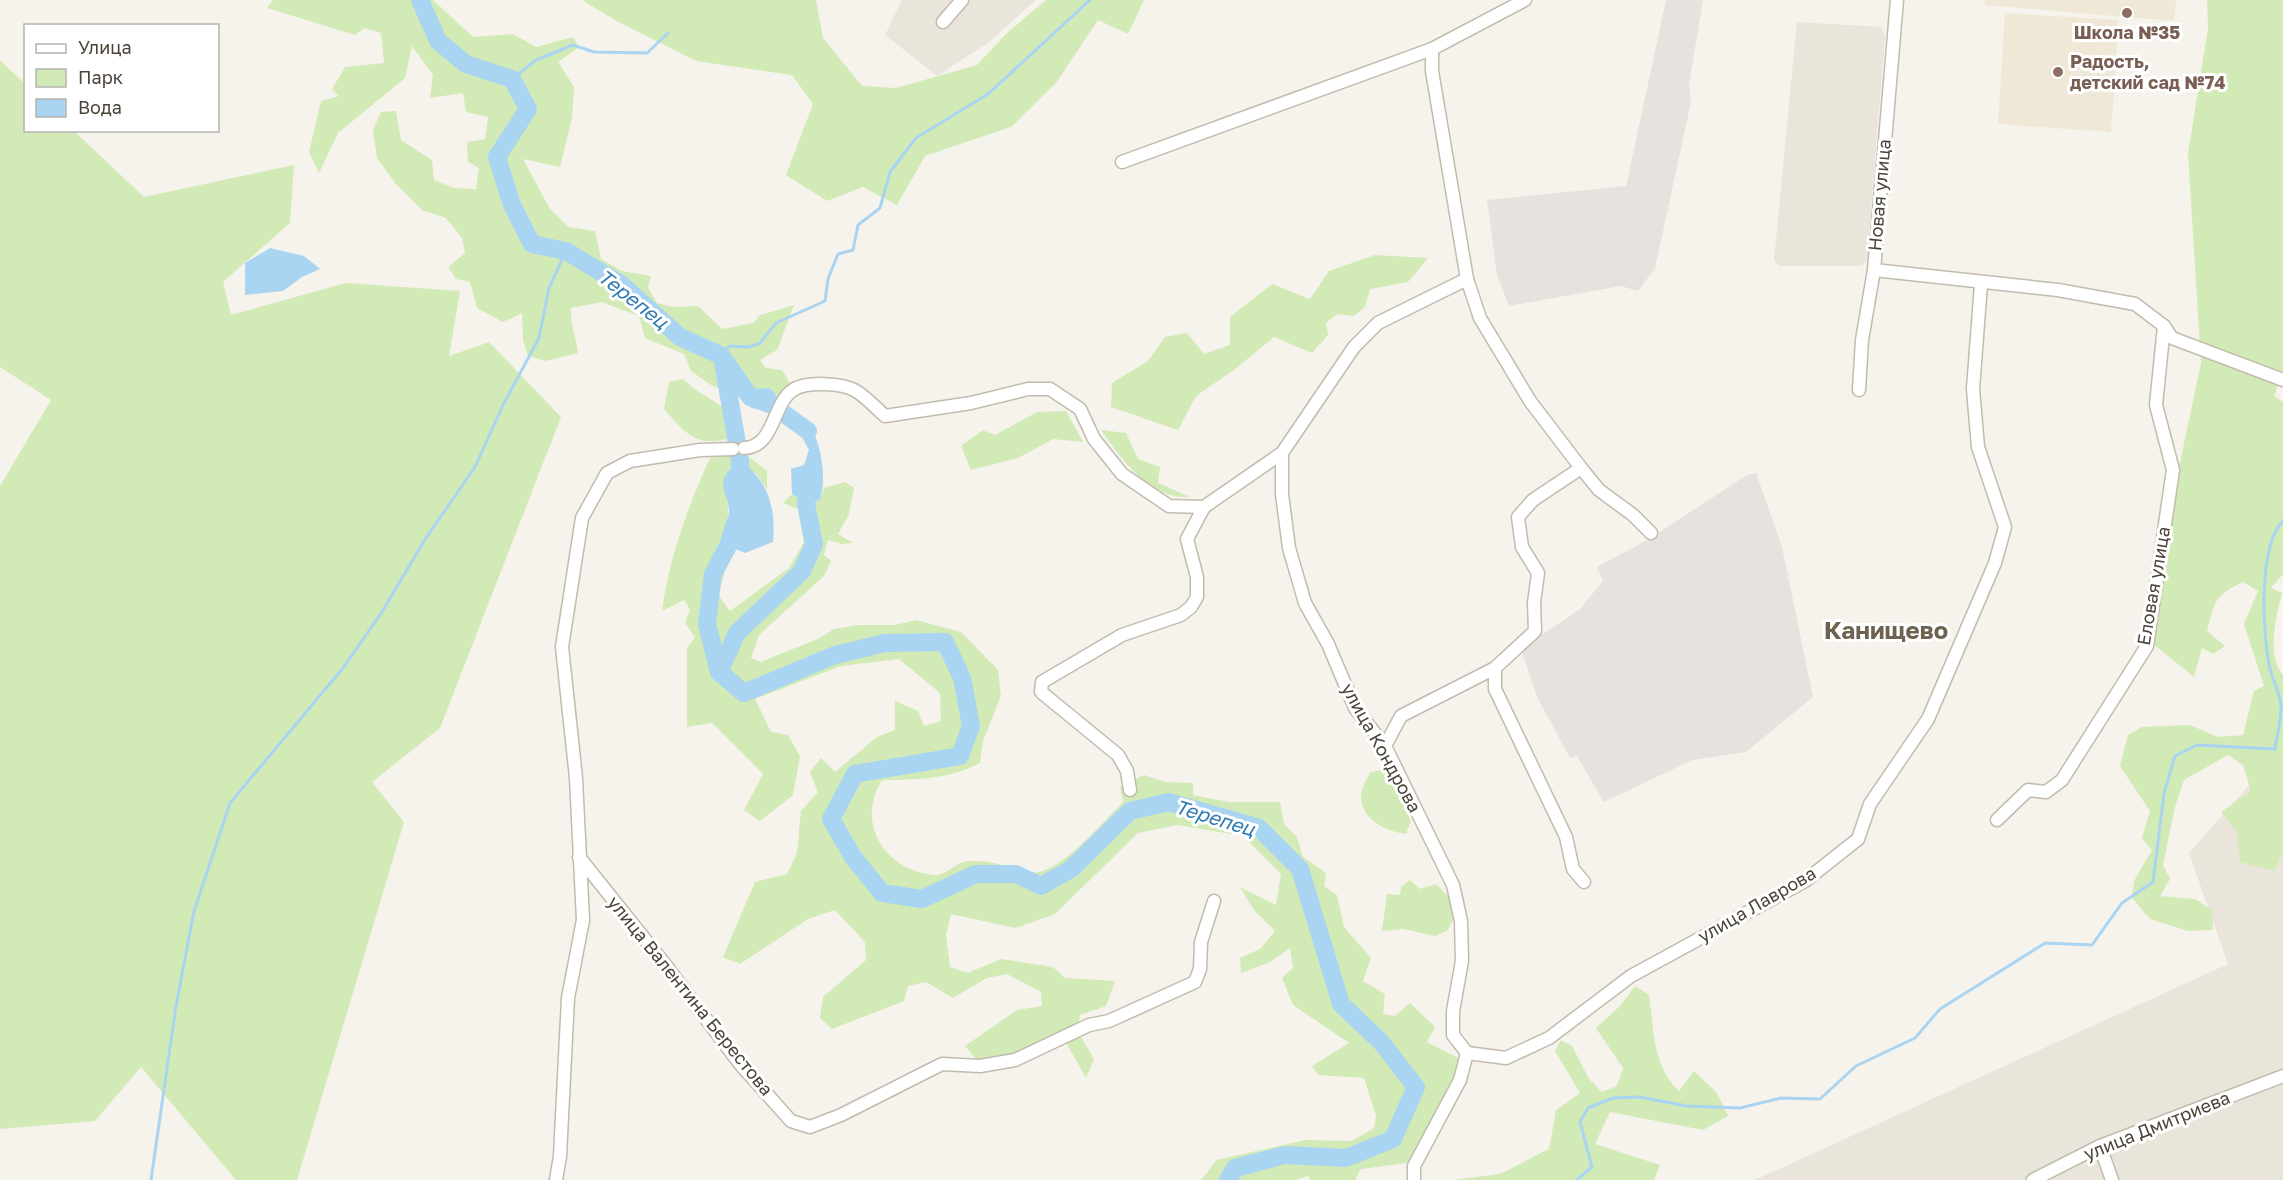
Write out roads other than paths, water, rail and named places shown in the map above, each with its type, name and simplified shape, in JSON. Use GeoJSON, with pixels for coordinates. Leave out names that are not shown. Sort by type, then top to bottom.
{"type":"FeatureCollection","features":[{"type":"Feature","properties":{"kind":"street"},"geometry":{"type":"LineString","coordinates":[[943,22],[962,0]]}},
{"type":"Feature","properties":{"kind":"street"},"geometry":{"type":"LineString","coordinates":[[1122,162],[1432,49],[1525,0]]}},
{"type":"Feature","properties":{"kind":"street","name":"Новая улица"},"geometry":{"type":"LineString","coordinates":[[1859,390],[1862,340],[1874,270],[1897,0]]}},
{"type":"Feature","properties":{"kind":"street"},"geometry":{"type":"LineString","coordinates":[[1432,49],[1432,71],[1467,279],[1480,318],[1530,401],[1581,468],[1599,490],[1633,515],[1651,533]]}},
{"type":"Feature","properties":{"kind":"street"},"geometry":{"type":"LineString","coordinates":[[1874,270],[2058,291],[2135,304],[2164,326],[2172,338],[2283,380]]}},
{"type":"Feature","properties":{"kind":"street"},"geometry":{"type":"LineString","coordinates":[[1130,790],[1127,771],[1118,755],[1041,692],[1042,682],[1122,635],[1181,615],[1191,607],[1197,597],[1197,578],[1187,539],[1204,507],[1282,453],[1354,347],[1378,323],[1467,279]]}},
{"type":"Feature","properties":{"kind":"street","name":"улица Лаврова"},"geometry":{"type":"LineString","coordinates":[[1467,1053],[1506,1058],[1549,1038],[1631,976],[1804,881],[1858,840],[1870,804],[1928,719],[1995,563],[2005,527],[1978,447],[1973,389],[1981,284]]}},
{"type":"Feature","properties":{"kind":"street","name":"Еловая улица"},"geometry":{"type":"LineString","coordinates":[[1997,819],[2028,790],[2046,792],[2062,780],[2147,646],[2173,470],[2156,405],[2164,326]]}},
{"type":"Feature","properties":{"kind":"street"},"geometry":{"type":"LineString","coordinates":[[556,1180],[560,1156],[568,998],[583,920],[576,778],[562,647],[582,518],[607,473],[630,461],[700,450],[750,448],[763,440],[782,403],[793,390],[823,383],[855,390],[885,416],[971,403],[1028,388],[1050,389],[1080,409],[1094,439],[1122,474],[1169,506],[1204,507]]}},
{"type":"Feature","properties":{"kind":"street","name":"улица Кондрова"},"geometry":{"type":"LineString","coordinates":[[1282,453],[1282,494],[1289,548],[1305,603],[1328,644],[1355,708],[1385,746],[1453,885],[1461,921],[1462,961],[1453,1011],[1454,1035],[1467,1053]]}},
{"type":"Feature","properties":{"kind":"street"},"geometry":{"type":"LineString","coordinates":[[1385,746],[1401,716],[1495,668],[1535,632],[1534,603],[1538,573],[1522,547],[1518,518],[1533,500],[1581,468]]}},
{"type":"Feature","properties":{"kind":"street"},"geometry":{"type":"LineString","coordinates":[[1495,668],[1495,689],[1566,837],[1573,869],[1584,882]]}},
{"type":"Feature","properties":{"kind":"street","name":"улица Валентина Берестова"},"geometry":{"type":"LineString","coordinates":[[579,857],[667,967],[740,1064],[791,1121],[810,1127],[841,1115],[942,1064],[980,1066],[1016,1060],[1089,1025],[1109,1021],[1195,982],[1200,969],[1202,942],[1214,901]]}},
{"type":"Feature","properties":{"kind":"street"},"geometry":{"type":"LineString","coordinates":[[1414,1180],[1414,1166],[1460,1080],[1467,1053]]}},
{"type":"Feature","properties":{"kind":"street","name":"улица Дмитриева"},"geometry":{"type":"LineString","coordinates":[[2033,1180],[2100,1146],[2283,1076]]}},
{"type":"Feature","properties":{"kind":"street"},"geometry":{"type":"LineString","coordinates":[[2100,1146],[2112,1180]]}},
{"type":"Feature","properties":{"kind":"water"},"geometry":{"type":"Polygon","coordinates":[[[270,248],[304,256],[320,269],[302,277],[283,291],[245,295],[245,263],[270,248]]]}},
{"type":"Feature","properties":{"kind":"water"},"geometry":{"type":"Polygon","coordinates":[[[770,388],[777,396],[769,410],[751,408],[750,397],[756,389],[770,388]]]}},
{"type":"Feature","properties":{"kind":"water"},"geometry":{"type":"Polygon","coordinates":[[[791,417],[806,418],[819,447],[823,469],[820,500],[806,504],[792,494],[791,469],[804,465],[809,450],[791,417]]]}},
{"type":"Feature","properties":{"kind":"water"},"geometry":{"type":"Polygon","coordinates":[[[740,461],[758,477],[764,486],[772,507],[774,530],[773,542],[745,553],[728,546],[726,538],[729,509],[723,482],[730,469],[740,461]]]}},
{"type":"Feature","properties":{"kind":"waterway","name":"Терепец"},"geometry":{"type":"LineString","coordinates":[[420,0],[438,41],[466,64],[512,79],[528,109],[497,157],[512,205],[532,244],[566,251],[622,285],[680,337],[722,356],[740,461],[740,484]]}},
{"type":"Feature","properties":{"kind":"waterway"},"geometry":{"type":"LineString","coordinates":[[722,356],[729,346],[749,347],[760,343],[776,323],[825,301],[828,279],[838,254],[853,250],[858,225],[880,208],[890,172],[916,138],[988,94],[1090,0]]}},
{"type":"Feature","properties":{"kind":"waterway"},"geometry":{"type":"LineString","coordinates":[[512,79],[536,60],[573,45],[594,52],[647,53],[668,33]]}},
{"type":"Feature","properties":{"kind":"waterway"},"geometry":{"type":"LineString","coordinates":[[151,1180],[176,1006],[194,911],[230,803],[343,668],[382,612],[424,541],[475,467],[503,405],[539,338],[549,288],[566,251]]}},
{"type":"Feature","properties":{"kind":"waterway","name":"Терепец"},"geometry":{"type":"LineString","coordinates":[[726,362],[750,397],[772,405],[808,431]]}},
{"type":"Feature","properties":{"kind":"waterway","name":"Терепец"},"geometry":{"type":"LineString","coordinates":[[719,672],[737,633],[802,571],[814,544],[806,504],[810,481]]}},
{"type":"Feature","properties":{"kind":"waterway"},"geometry":{"type":"LineString","coordinates":[[1577,1180],[1592,1167],[1580,1122],[1588,1108],[1613,1098],[1639,1097],[1687,1106],[1740,1108],[1781,1098],[1820,1099],[1856,1066],[1915,1038],[1940,1009],[2045,943],[2092,945],[2122,903],[2153,882],[2164,793],[2175,756],[2197,745],[2275,749],[2281,708],[2267,649],[2264,589],[2269,549],[2283,521]]}},
{"type":"Feature","properties":{"kind":"waterway","name":"Терепец"},"geometry":{"type":"LineString","coordinates":[[735,523],[728,546],[713,574],[707,624],[719,672],[744,693],[835,655],[885,643],[945,642],[962,678],[971,726],[960,756],[855,774],[831,819],[853,857],[882,893],[922,899],[976,874],[1016,874],[1041,886],[1071,869],[1130,811],[1169,802],[1259,828],[1300,869],[1341,1004],[1381,1042],[1416,1087],[1393,1139],[1346,1158],[1285,1155],[1235,1168],[1228,1180]]}},
{"type":"Feature","properties":{"kind":"place","name":"Школа №35"},"geometry":{"type":"Point","coordinates":[2127,13]}},
{"type":"Feature","properties":{"kind":"place","name":"Радость, детский сад №74"},"geometry":{"type":"Point","coordinates":[2058,72]}},
{"type":"Feature","properties":{"kind":"district","name":"Канищево"},"geometry":{"type":"Point","coordinates":[1886,631]}}]}
